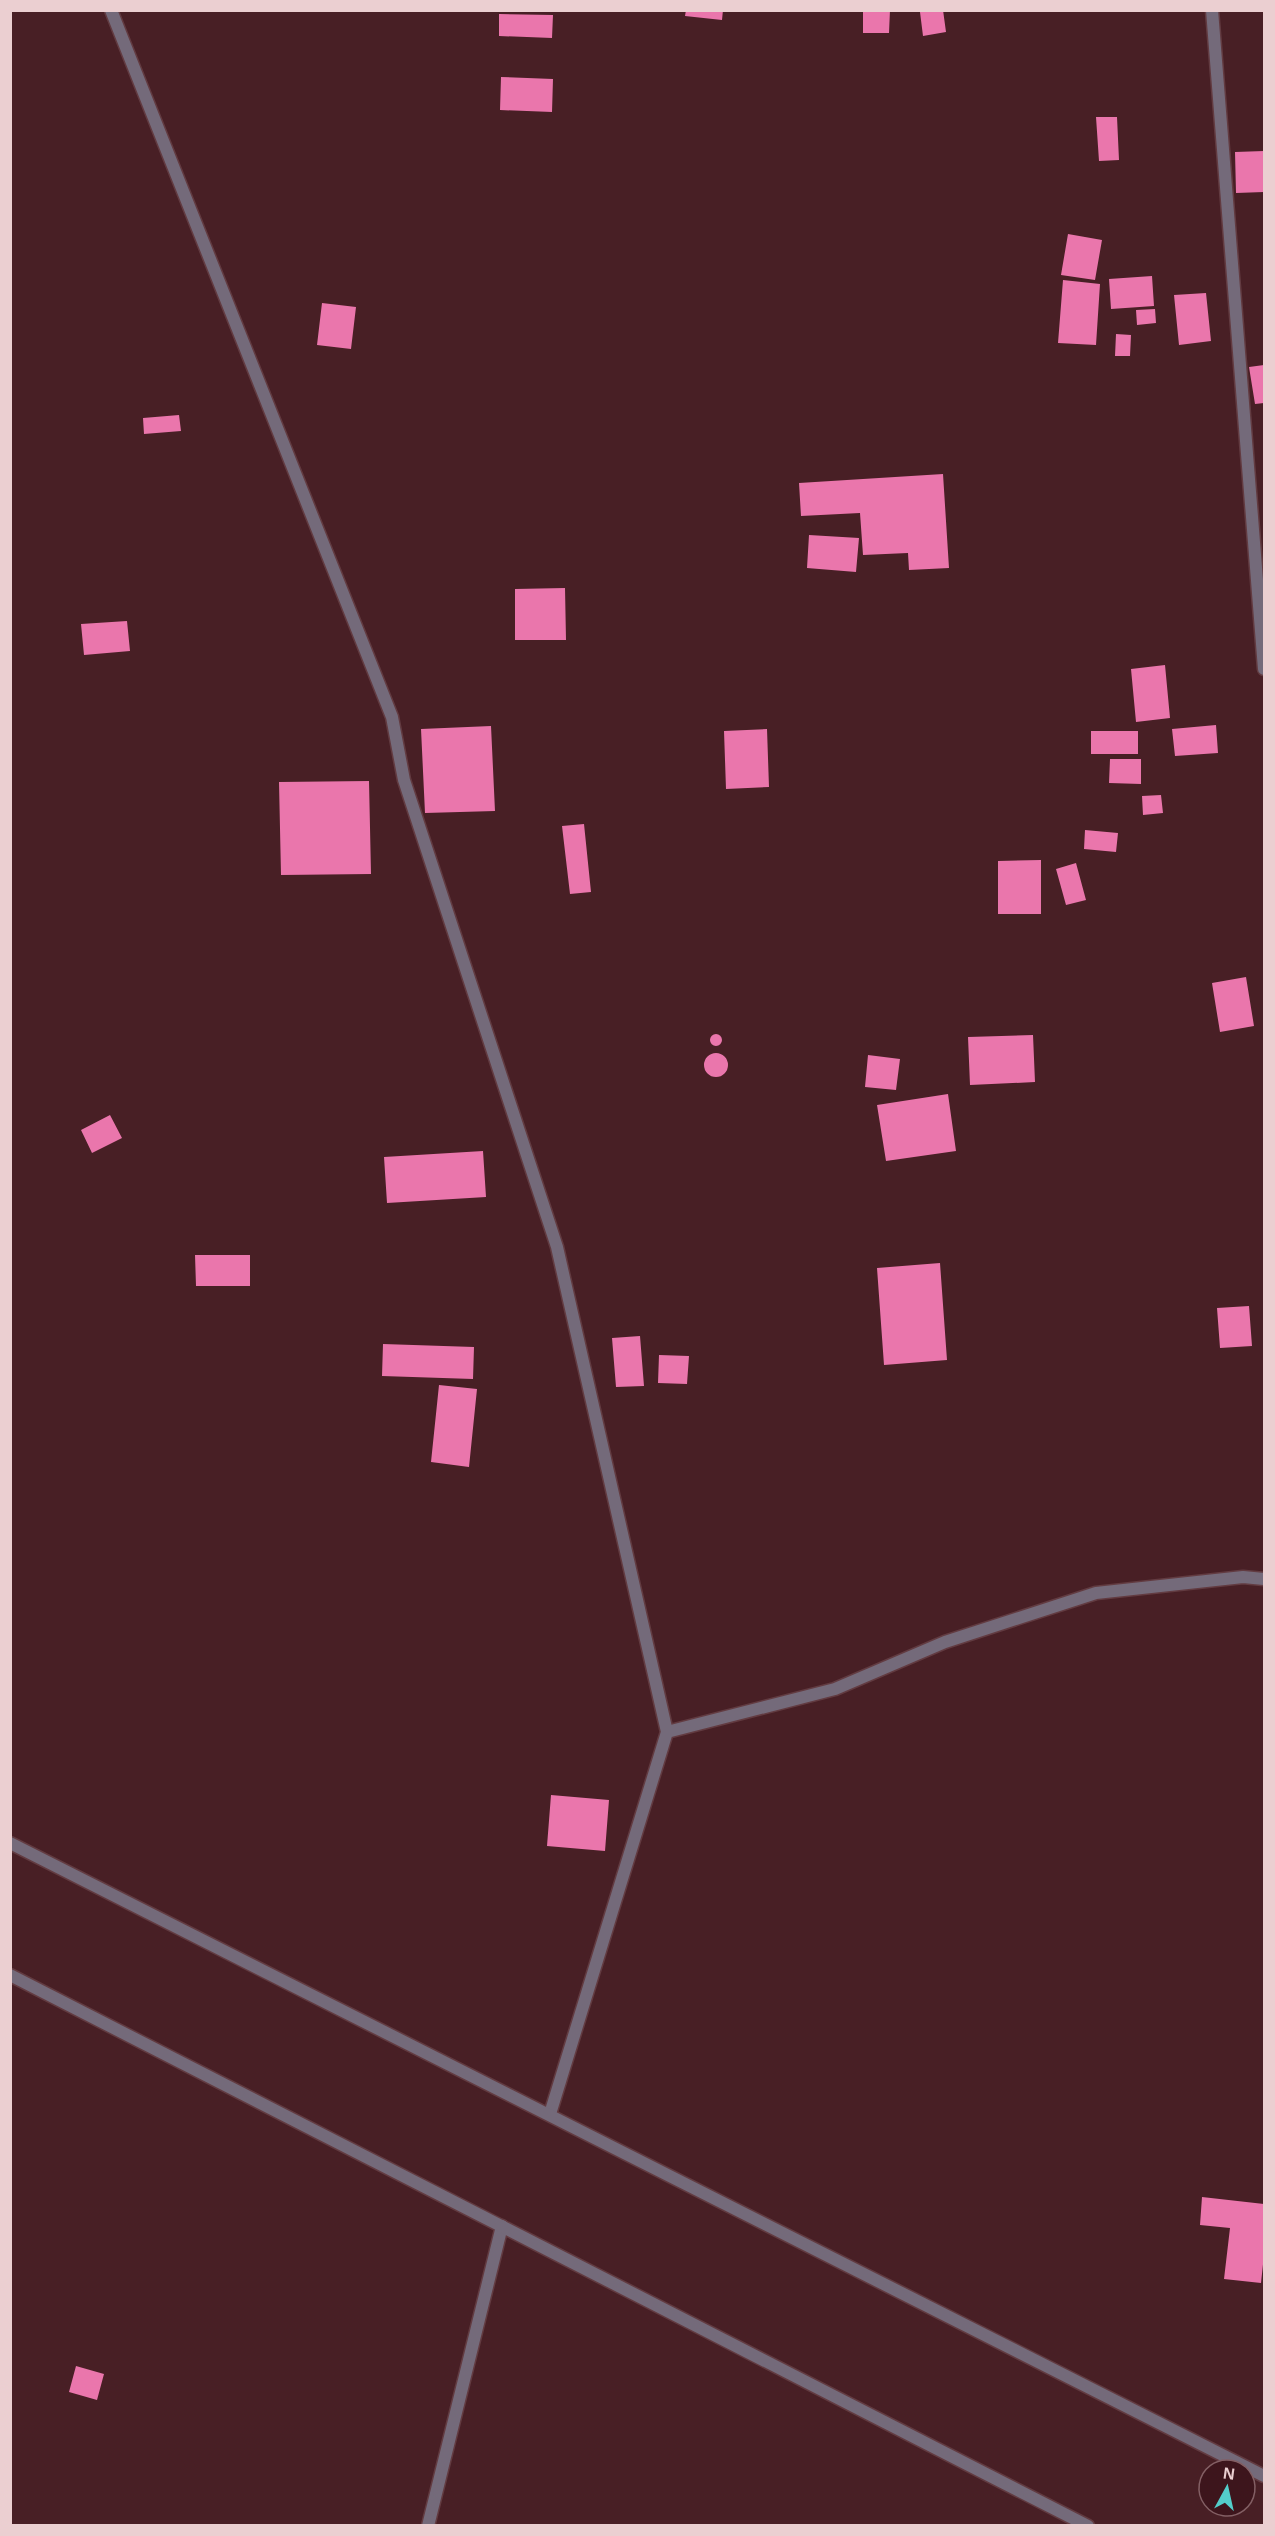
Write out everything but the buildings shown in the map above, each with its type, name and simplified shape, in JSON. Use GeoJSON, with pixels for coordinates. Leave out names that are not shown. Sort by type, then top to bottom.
{"type":"FeatureCollection","features":[{"type":"Feature","properties":{"kind":"street"},"geometry":{"type":"LineString","coordinates":[[111,10],[392,717],[404,780],[557,1247],[667,1732],[550,2114]]}},
{"type":"Feature","properties":{"kind":"street"},"geometry":{"type":"LineString","coordinates":[[1212,10],[1264,669]]}},
{"type":"Feature","properties":{"kind":"street"},"geometry":{"type":"LineString","coordinates":[[667,1732],[835,1689],[945,1642],[1096,1593],[1243,1577],[1264,1579]]}},
{"type":"Feature","properties":{"kind":"street"},"geometry":{"type":"LineString","coordinates":[[10,1843],[1264,2476]]}},
{"type":"Feature","properties":{"kind":"street"},"geometry":{"type":"LineString","coordinates":[[10,1975],[1088,2526]]}},
{"type":"Feature","properties":{"kind":"street"},"geometry":{"type":"LineString","coordinates":[[428,2526],[502,2226]]}}]}
